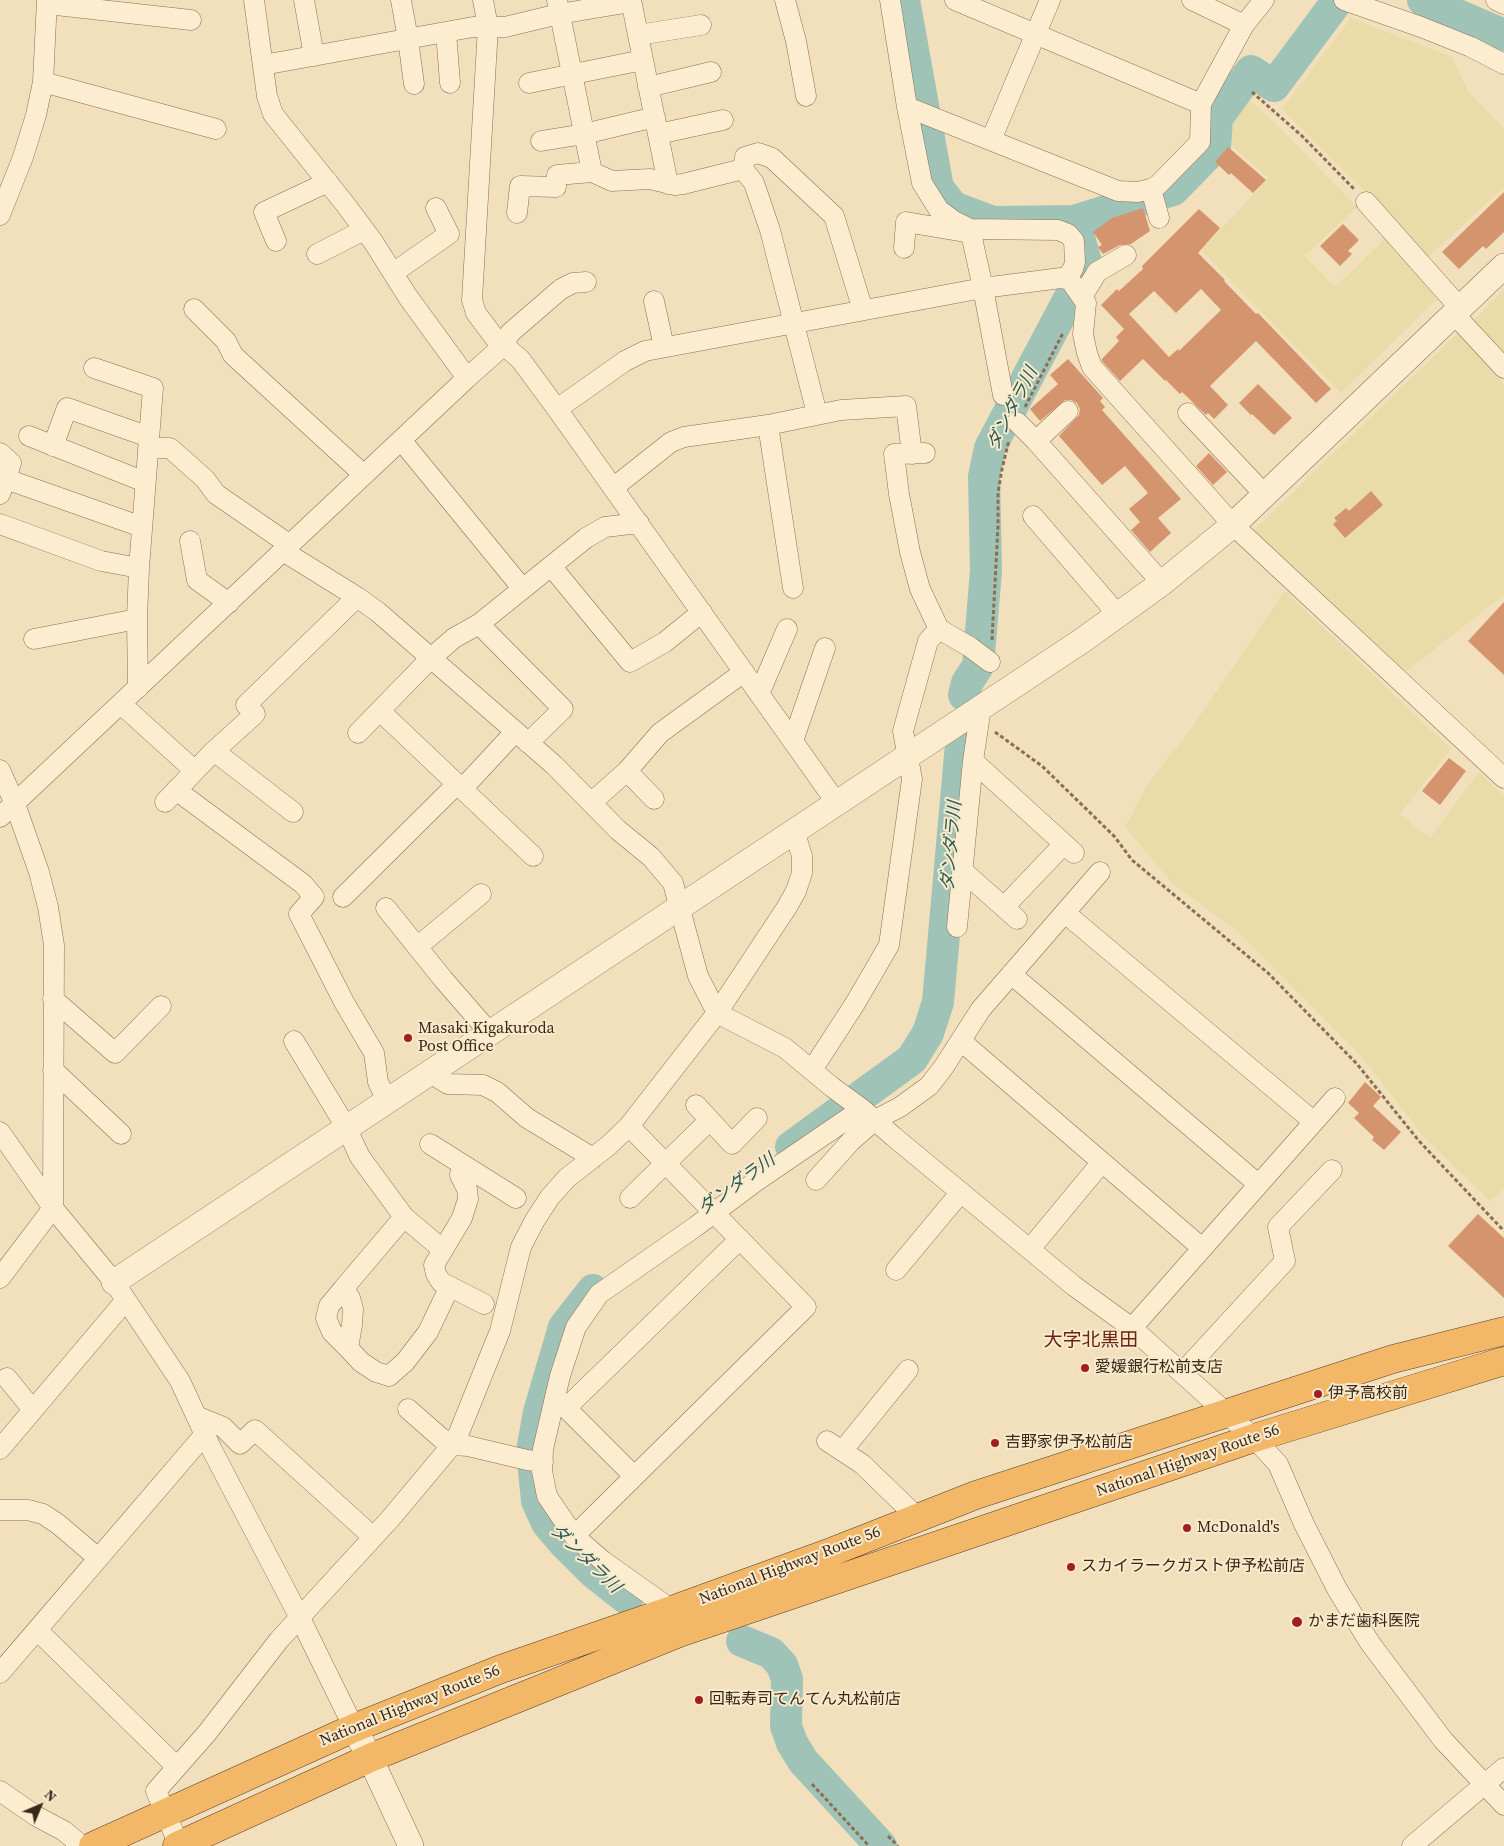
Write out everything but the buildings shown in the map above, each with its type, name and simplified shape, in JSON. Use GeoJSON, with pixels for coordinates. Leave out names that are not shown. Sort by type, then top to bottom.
{"type":"FeatureCollection","features":[{"type":"Feature","properties":{"kind":"highway","name":"National Highway Route 56"},"geometry":{"type":"LineString","coordinates":[[178,1846],[826,1554],[976,1495],[1225,1412],[1394,1359],[1504,1330]]}},
{"type":"Feature","properties":{"kind":"highway","name":"National Highway Route 56"},"geometry":{"type":"LineString","coordinates":[[92,1846],[354,1728],[501,1669],[676,1622],[1504,1360]]}},
{"type":"Feature","properties":{"kind":"street"},"geometry":{"type":"LineString","coordinates":[[254,0],[267,96],[274,114],[364,230],[408,297],[467,378]]}},
{"type":"Feature","properties":{"kind":"street"},"geometry":{"type":"LineString","coordinates":[[304,0],[314,56]]}},
{"type":"Feature","properties":{"kind":"street"},"geometry":{"type":"LineString","coordinates":[[401,0],[414,84]]}},
{"type":"Feature","properties":{"kind":"street"},"geometry":{"type":"LineString","coordinates":[[483,0],[488,27],[472,300],[476,313],[494,337],[520,359],[557,409],[836,802]]}},
{"type":"Feature","properties":{"kind":"street"},"geometry":{"type":"LineString","coordinates":[[785,0],[796,41],[806,96]]}},
{"type":"Feature","properties":{"kind":"street"},"geometry":{"type":"LineString","coordinates":[[890,0],[907,107],[922,183],[939,210],[971,231],[1003,395]]}},
{"type":"Feature","properties":{"kind":"street"},"geometry":{"type":"LineString","coordinates":[[955,0],[1201,104]]}},
{"type":"Feature","properties":{"kind":"street"},"geometry":{"type":"LineString","coordinates":[[990,140],[1050,0]]}},
{"type":"Feature","properties":{"kind":"street"},"geometry":{"type":"LineString","coordinates":[[1192,0],[1244,25]]}},
{"type":"Feature","properties":{"kind":"street"},"geometry":{"type":"LineString","coordinates":[[907,107],[1118,191],[1138,192],[1154,202],[1158,185],[1200,142],[1201,104],[1244,25],[1264,0]]}},
{"type":"Feature","properties":{"kind":"street"},"geometry":{"type":"LineString","coordinates":[[1344,0],[1471,47],[1504,64]]}},
{"type":"Feature","properties":{"kind":"street"},"geometry":{"type":"LineString","coordinates":[[1496,0],[1504,4]]}},
{"type":"Feature","properties":{"kind":"street"},"geometry":{"type":"LineString","coordinates":[[263,66],[473,27],[505,27],[558,7],[631,1],[668,184]]}},
{"type":"Feature","properties":{"kind":"street"},"geometry":{"type":"LineString","coordinates":[[0,215],[23,157],[36,116],[43,82],[47,2],[191,20]]}},
{"type":"Feature","properties":{"kind":"street"},"geometry":{"type":"LineString","coordinates":[[558,7],[592,172]]}},
{"type":"Feature","properties":{"kind":"street"},"geometry":{"type":"LineString","coordinates":[[638,34],[702,25]]}},
{"type":"Feature","properties":{"kind":"street"},"geometry":{"type":"LineString","coordinates":[[446,32],[450,82]]}},
{"type":"Feature","properties":{"kind":"street"},"geometry":{"type":"LineString","coordinates":[[529,83],[643,60]]}},
{"type":"Feature","properties":{"kind":"street"},"geometry":{"type":"LineString","coordinates":[[648,87],[711,72]]}},
{"type":"Feature","properties":{"kind":"street"},"geometry":{"type":"LineString","coordinates":[[43,82],[216,129]]}},
{"type":"Feature","properties":{"kind":"street"},"geometry":{"type":"LineString","coordinates":[[541,140],[656,125],[723,120]]}},
{"type":"Feature","properties":{"kind":"street"},"geometry":{"type":"LineString","coordinates":[[817,414],[770,230],[754,183],[744,169],[745,157],[758,153],[772,158],[834,216],[863,310]]}},
{"type":"Feature","properties":{"kind":"street"},"geometry":{"type":"LineString","coordinates":[[517,213],[520,186],[556,187],[557,174],[592,172],[612,181],[650,178],[668,184],[683,184],[744,169]]}},
{"type":"Feature","properties":{"kind":"street"},"geometry":{"type":"LineString","coordinates":[[276,241],[264,212],[328,182]]}},
{"type":"Feature","properties":{"kind":"street"},"geometry":{"type":"LineString","coordinates":[[1366,202],[1504,368]]}},
{"type":"Feature","properties":{"kind":"street"},"geometry":{"type":"LineString","coordinates":[[393,273],[449,234],[436,208]]}},
{"type":"Feature","properties":{"kind":"street"},"geometry":{"type":"LineString","coordinates":[[904,248],[906,222],[971,231],[1052,229],[1068,234],[1074,241],[1076,262],[1074,287],[1086,303],[1083,334],[1092,366],[1233,525],[1504,778]]}},
{"type":"Feature","properties":{"kind":"street"},"geometry":{"type":"LineString","coordinates":[[317,254],[364,230]]}},
{"type":"Feature","properties":{"kind":"street"},"geometry":{"type":"LineString","coordinates":[[557,409],[625,361],[645,351],[983,288],[1074,287],[1126,255]]}},
{"type":"Feature","properties":{"kind":"street"},"geometry":{"type":"LineString","coordinates":[[0,1449],[33,1410],[120,1291],[346,1127],[908,755],[980,716],[1162,583],[1233,525],[1504,266]]}},
{"type":"Feature","properties":{"kind":"street"},"geometry":{"type":"LineString","coordinates":[[8,811],[504,345],[510,333],[561,289],[573,283],[586,282]]}},
{"type":"Feature","properties":{"kind":"street"},"geometry":{"type":"LineString","coordinates":[[654,301],[664,347]]}},
{"type":"Feature","properties":{"kind":"street"},"geometry":{"type":"LineString","coordinates":[[194,309],[226,341],[233,354],[364,475]]}},
{"type":"Feature","properties":{"kind":"street"},"geometry":{"type":"LineString","coordinates":[[94,368],[153,388],[139,568],[137,619],[138,688]]}},
{"type":"Feature","properties":{"kind":"street"},"geometry":{"type":"LineString","coordinates":[[613,488],[671,442],[684,437],[768,426],[841,410],[906,406],[919,454],[894,454],[899,494],[910,552],[920,590],[939,629],[982,656]]}},
{"type":"Feature","properties":{"kind":"street"},"geometry":{"type":"LineString","coordinates":[[53,446],[67,408],[148,443],[170,448],[205,479],[216,494],[286,548],[378,612],[522,737],[592,802],[618,830],[651,857],[673,883],[698,976],[717,1013],[785,1048],[869,1115],[1074,1286],[1132,1328],[1254,1438],[1278,1464],[1304,1524],[1338,1590],[1370,1643],[1443,1740],[1504,1805]]}},
{"type":"Feature","properties":{"kind":"street"},"geometry":{"type":"LineString","coordinates":[[1036,440],[1068,411]]}},
{"type":"Feature","properties":{"kind":"street"},"geometry":{"type":"LineString","coordinates":[[1188,413],[1265,495]]}},
{"type":"Feature","properties":{"kind":"street"},"geometry":{"type":"LineString","coordinates":[[1018,422],[1162,583]]}},
{"type":"Feature","properties":{"kind":"street"},"geometry":{"type":"LineString","coordinates":[[768,426],[793,588]]}},
{"type":"Feature","properties":{"kind":"street"},"geometry":{"type":"LineString","coordinates":[[29,436],[146,482]]}},
{"type":"Feature","properties":{"kind":"street"},"geometry":{"type":"LineString","coordinates":[[401,440],[522,588]]}},
{"type":"Feature","properties":{"kind":"street"},"geometry":{"type":"LineString","coordinates":[[0,453],[12,463],[3,487],[142,527]]}},
{"type":"Feature","properties":{"kind":"street"},"geometry":{"type":"LineString","coordinates":[[1033,516],[1118,615]]}},
{"type":"Feature","properties":{"kind":"street"},"geometry":{"type":"LineString","coordinates":[[0,524],[101,561],[139,568]]}},
{"type":"Feature","properties":{"kind":"street"},"geometry":{"type":"LineString","coordinates":[[358,733],[431,658],[454,638],[479,624],[586,538],[605,527],[639,524]]}},
{"type":"Feature","properties":{"kind":"street"},"geometry":{"type":"LineString","coordinates":[[190,541],[197,580],[229,603]]}},
{"type":"Feature","properties":{"kind":"street"},"geometry":{"type":"LineString","coordinates":[[551,566],[630,662],[665,642],[702,612]]}},
{"type":"Feature","properties":{"kind":"street"},"geometry":{"type":"LineString","coordinates":[[357,597],[246,705],[255,714],[214,751],[170,796],[303,884],[314,897],[299,914],[344,1002],[374,1053],[378,1082],[387,1100]]}},
{"type":"Feature","properties":{"kind":"street"},"geometry":{"type":"LineString","coordinates":[[34,639],[137,619]]}},
{"type":"Feature","properties":{"kind":"street"},"geometry":{"type":"LineString","coordinates":[[348,884],[459,786],[522,737],[563,709],[479,624]]}},
{"type":"Feature","properties":{"kind":"street"},"geometry":{"type":"LineString","coordinates":[[759,694],[787,629]]}},
{"type":"Feature","properties":{"kind":"street"},"geometry":{"type":"LineString","coordinates":[[812,1070],[856,1002],[889,945],[912,779],[903,731],[928,641],[939,629]]}},
{"type":"Feature","properties":{"kind":"street"},"geometry":{"type":"LineString","coordinates":[[793,741],[825,648]]}},
{"type":"Feature","properties":{"kind":"street"},"geometry":{"type":"LineString","coordinates":[[592,802],[627,770],[660,733],[744,672]]}},
{"type":"Feature","properties":{"kind":"street"},"geometry":{"type":"LineString","coordinates":[[121,704],[195,771]]}},
{"type":"Feature","properties":{"kind":"street"},"geometry":{"type":"LineString","coordinates":[[380,711],[532,856]]}},
{"type":"Feature","properties":{"kind":"street"},"geometry":{"type":"LineString","coordinates":[[957,928],[973,761],[980,716]]}},
{"type":"Feature","properties":{"kind":"street"},"geometry":{"type":"LineString","coordinates":[[214,751],[293,812]]}},
{"type":"Feature","properties":{"kind":"street"},"geometry":{"type":"LineString","coordinates":[[963,871],[1011,913],[1069,849],[973,761]]}},
{"type":"Feature","properties":{"kind":"street"},"geometry":{"type":"LineString","coordinates":[[0,770],[8,811],[39,872],[48,907],[54,945],[53,1208],[0,1278]]}},
{"type":"Feature","properties":{"kind":"street"},"geometry":{"type":"LineString","coordinates":[[627,770],[654,799]]}},
{"type":"Feature","properties":{"kind":"street"},"geometry":{"type":"LineString","coordinates":[[178,1846],[156,1791],[207,1733],[279,1640],[373,1537],[452,1445],[458,1435],[500,1331],[521,1246],[550,1197],[567,1178],[629,1126],[717,1013],[787,907],[796,891],[802,873],[802,856],[794,830]]}},
{"type":"Feature","properties":{"kind":"street"},"geometry":{"type":"LineString","coordinates":[[536,1461],[544,1449],[560,1376],[576,1327],[600,1294],[755,1182],[869,1115],[900,1107],[929,1086],[981,1009],[1100,872]]}},
{"type":"Feature","properties":{"kind":"street"},"geometry":{"type":"LineString","coordinates":[[418,947],[481,895]]}},
{"type":"Feature","properties":{"kind":"street"},"geometry":{"type":"LineString","coordinates":[[386,908],[489,1032]]}},
{"type":"Feature","properties":{"kind":"street"},"geometry":{"type":"LineString","coordinates":[[1065,913],[1313,1121]]}},
{"type":"Feature","properties":{"kind":"street"},"geometry":{"type":"LineString","coordinates":[[1012,974],[1258,1184]]}},
{"type":"Feature","properties":{"kind":"street"},"geometry":{"type":"LineString","coordinates":[[53,999],[115,1053],[161,1006]]}},
{"type":"Feature","properties":{"kind":"street"},"geometry":{"type":"LineString","coordinates":[[294,1041],[346,1127],[360,1157],[404,1217],[442,1249]]}},
{"type":"Feature","properties":{"kind":"street"},"geometry":{"type":"LineString","coordinates":[[961,1041],[1202,1248]]}},
{"type":"Feature","properties":{"kind":"street"},"geometry":{"type":"LineString","coordinates":[[53,1070],[120,1134]]}},
{"type":"Feature","properties":{"kind":"street"},"geometry":{"type":"LineString","coordinates":[[429,1072],[448,1084],[483,1086],[497,1092],[527,1118],[593,1158]]}},
{"type":"Feature","properties":{"kind":"street"},"geometry":{"type":"LineString","coordinates":[[1132,1328],[1335,1098]]}},
{"type":"Feature","properties":{"kind":"street"},"geometry":{"type":"LineString","coordinates":[[696,1106],[732,1144],[757,1118]]}},
{"type":"Feature","properties":{"kind":"street"},"geometry":{"type":"LineString","coordinates":[[816,1180],[851,1141],[869,1115]]}},
{"type":"Feature","properties":{"kind":"street"},"geometry":{"type":"LineString","coordinates":[[630,1198],[710,1120]]}},
{"type":"Feature","properties":{"kind":"street"},"geometry":{"type":"LineString","coordinates":[[574,1536],[806,1307],[629,1126]]}},
{"type":"Feature","properties":{"kind":"street"},"geometry":{"type":"LineString","coordinates":[[0,1132],[53,1208],[120,1291],[180,1381],[205,1434],[370,1758],[411,1846]]}},
{"type":"Feature","properties":{"kind":"street"},"geometry":{"type":"LineString","coordinates":[[430,1144],[516,1198]]}},
{"type":"Feature","properties":{"kind":"street"},"geometry":{"type":"LineString","coordinates":[[1030,1249],[1102,1162]]}},
{"type":"Feature","properties":{"kind":"street"},"geometry":{"type":"LineString","coordinates":[[462,1165],[460,1175],[467,1189],[468,1199],[462,1218],[434,1265],[436,1274],[441,1282],[484,1304]]}},
{"type":"Feature","properties":{"kind":"street"},"geometry":{"type":"LineString","coordinates":[[1182,1373],[1285,1261],[1278,1228],[1332,1170]]}},
{"type":"Feature","properties":{"kind":"street"},"geometry":{"type":"LineString","coordinates":[[896,1270],[961,1192]]}},
{"type":"Feature","properties":{"kind":"street"},"geometry":{"type":"LineString","coordinates":[[404,1217],[343,1289],[350,1298],[353,1309],[348,1348],[361,1362],[376,1372],[389,1376],[404,1362],[428,1332],[450,1288]]}},
{"type":"Feature","properties":{"kind":"street"},"geometry":{"type":"LineString","coordinates":[[634,1476],[566,1408],[740,1239]]}},
{"type":"Feature","properties":{"kind":"street"},"geometry":{"type":"LineString","coordinates":[[908,1370],[835,1446],[862,1464],[918,1518]]}},
{"type":"Feature","properties":{"kind":"street"},"geometry":{"type":"LineString","coordinates":[[7,1378],[33,1410]]}},
{"type":"Feature","properties":{"kind":"street"},"geometry":{"type":"LineString","coordinates":[[408,1410],[452,1445],[468,1446],[536,1461],[542,1471],[547,1496],[574,1536],[676,1622]]}},
{"type":"Feature","properties":{"kind":"street"},"geometry":{"type":"LineString","coordinates":[[196,1416],[222,1426],[240,1444],[255,1430],[373,1537]]}},
{"type":"Feature","properties":{"kind":"street"},"geometry":{"type":"LineString","coordinates":[[0,1673],[205,1434]]}},
{"type":"Feature","properties":{"kind":"street"},"geometry":{"type":"LineString","coordinates":[[0,1510],[28,1510],[43,1514],[58,1524],[98,1558]]}},
{"type":"Feature","properties":{"kind":"street"},"geometry":{"type":"LineString","coordinates":[[37,1630],[177,1767]]}},
{"type":"Feature","properties":{"kind":"street"},"geometry":{"type":"LineString","coordinates":[[1412,1846],[1504,1768]]}},
{"type":"Feature","properties":{"kind":"street"},"geometry":{"type":"LineString","coordinates":[[0,1791],[36,1816],[64,1831],[82,1846]]}},
{"type":"Feature","properties":{"kind":"path"},"geometry":{"type":"LineString","coordinates":[[1252,92],[1302,136],[1366,202]]}},
{"type":"Feature","properties":{"kind":"path"},"geometry":{"type":"LineString","coordinates":[[982,656],[998,526],[998,493],[1002,469],[1010,438],[1065,329]]}},
{"type":"Feature","properties":{"kind":"path"},"geometry":{"type":"LineString","coordinates":[[980,716],[992,729],[1042,766],[1114,836],[1132,860],[1268,973],[1357,1064],[1419,1141],[1504,1231]]}},
{"type":"Feature","properties":{"kind":"path"},"geometry":{"type":"LineString","coordinates":[[812,1784],[869,1846]]}},
{"type":"Feature","properties":{"kind":"path"},"geometry":{"type":"LineString","coordinates":[[888,1836],[898,1846]]}},
{"type":"Feature","properties":{"kind":"shaded area"},"geometry":{"type":"Polygon","coordinates":[[[1351,18],[1452,57],[1468,91],[1504,129],[1504,187],[1425,260],[1379,205],[1282,109],[1351,18]]]}},
{"type":"Feature","properties":{"kind":"shaded area"},"geometry":{"type":"Polygon","coordinates":[[[1244,94],[1357,207],[1304,256],[1335,287],[1385,239],[1437,299],[1341,393],[1201,250],[1269,178],[1221,137],[1220,127],[1244,94]]]}},
{"type":"Feature","properties":{"kind":"shaded area"},"geometry":{"type":"Polygon","coordinates":[[[1504,290],[1504,358],[1472,322],[1504,290]]]}},
{"type":"Feature","properties":{"kind":"shaded area"},"geometry":{"type":"Polygon","coordinates":[[[1458,333],[1504,384],[1504,595],[1404,673],[1252,532],[1458,333]]]}},
{"type":"Feature","properties":{"kind":"shaded area"},"geometry":{"type":"Polygon","coordinates":[[[1285,591],[1451,749],[1400,814],[1430,838],[1479,772],[1504,796],[1504,1189],[1490,1201],[1425,1138],[1360,1055],[1238,932],[1172,883],[1125,827],[1148,784],[1192,727],[1285,591]]]}},
{"type":"Feature","properties":{"kind":"waterway","name":"ダンダラ川"},"geometry":{"type":"LineString","coordinates":[[904,0],[938,188],[953,207],[993,222],[1074,221],[1087,265],[990,448],[984,476],[986,571],[978,666],[967,683],[964,695]]}},
{"type":"Feature","properties":{"kind":"waterway","name":"ダンダラ川"},"geometry":{"type":"LineString","coordinates":[[1074,221],[1173,190],[1215,147],[1217,118],[1251,71],[1274,86],[1338,0]]}},
{"type":"Feature","properties":{"kind":"waterway"},"geometry":{"type":"LineString","coordinates":[[1423,0],[1504,35]]}},
{"type":"Feature","properties":{"kind":"waterway","name":"ダンダラ川"},"geometry":{"type":"LineString","coordinates":[[791,1147],[912,1059],[928,1033],[938,1002],[961,744]]}},
{"type":"Feature","properties":{"kind":"waterway","name":"ダンダラ川"},"geometry":{"type":"LineString","coordinates":[[593,1290],[564,1327],[539,1412],[532,1451],[537,1501],[547,1523],[565,1544],[594,1573],[627,1599]]}},
{"type":"Feature","properties":{"kind":"waterway","name":"ダンダラ川"},"geometry":{"type":"LineString","coordinates":[[742,1641],[771,1653],[782,1665],[787,1679],[786,1726],[792,1743],[803,1761],[881,1846]]}},
{"type":"Feature","properties":{"kind":"place","name":"Masaki Kigakuroda Post Office"},"geometry":{"type":"Point","coordinates":[408,1038]}},
{"type":"Feature","properties":{"kind":"place","name":"愛媛銀行松前支店"},"geometry":{"type":"Point","coordinates":[1085,1368]}},
{"type":"Feature","properties":{"kind":"place","name":"伊予高校前"},"geometry":{"type":"Point","coordinates":[1318,1394]}},
{"type":"Feature","properties":{"kind":"place","name":"吉野家伊予松前店"},"geometry":{"type":"Point","coordinates":[995,1443]}},
{"type":"Feature","properties":{"kind":"place","name":"McDonald's"},"geometry":{"type":"Point","coordinates":[1187,1528]}},
{"type":"Feature","properties":{"kind":"place","name":"スカイラークガスト伊予松前店"},"geometry":{"type":"Point","coordinates":[1071,1567]}},
{"type":"Feature","properties":{"kind":"place","name":"かまだ歯科医院"},"geometry":{"type":"Point","coordinates":[1297,1622]}},
{"type":"Feature","properties":{"kind":"place","name":"回転寿司てんてん丸松前店"},"geometry":{"type":"Point","coordinates":[699,1700]}},
{"type":"Feature","properties":{"kind":"district","name":"大字北黒田"},"geometry":{"type":"Point","coordinates":[1091,1341]}}]}
